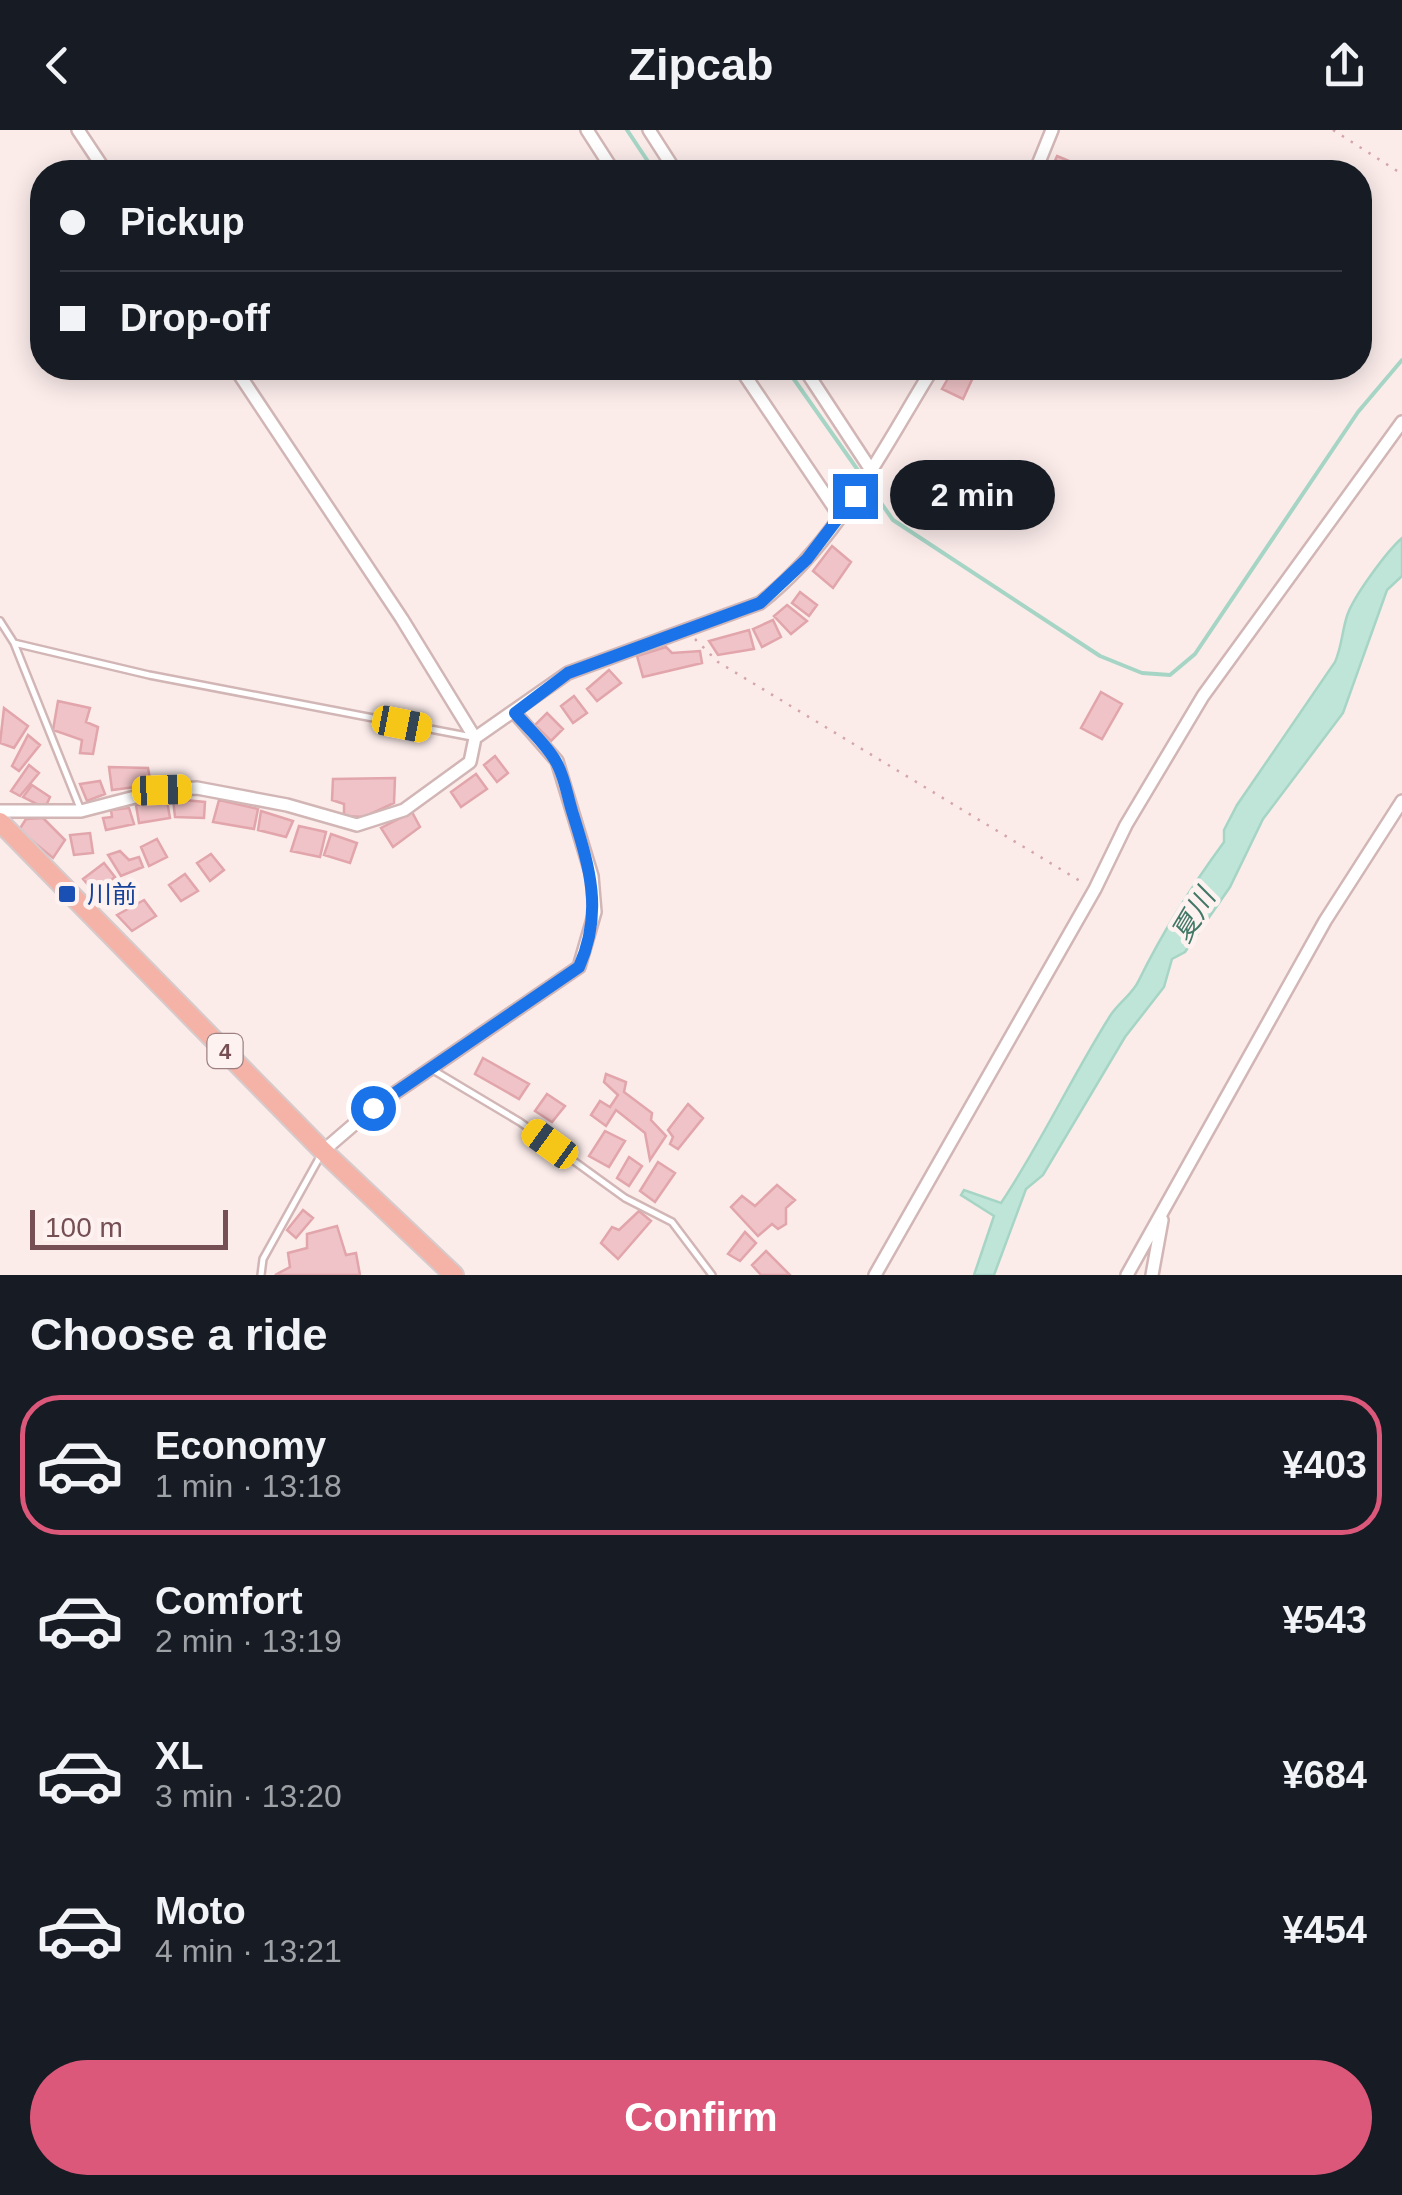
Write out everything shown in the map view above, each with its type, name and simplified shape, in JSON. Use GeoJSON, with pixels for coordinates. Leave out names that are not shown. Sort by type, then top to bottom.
{"type":"FeatureCollection","features":[{"type":"Feature","properties":{"kind":"main road","name":"4"},"geometry":{"type":"LineString","coordinates":[[0,822],[323,1151],[454,1275]]}},
{"type":"Feature","properties":{"kind":"street"},"geometry":{"type":"LineString","coordinates":[[78,130],[98,160]]}},
{"type":"Feature","properties":{"kind":"street"},"geometry":{"type":"LineString","coordinates":[[587,130],[606,160]]}},
{"type":"Feature","properties":{"kind":"street"},"geometry":{"type":"LineString","coordinates":[[648,130],[668,160]]}},
{"type":"Feature","properties":{"kind":"street"},"geometry":{"type":"LineString","coordinates":[[1040,160],[1052,130]]}},
{"type":"Feature","properties":{"kind":"street"},"geometry":{"type":"LineString","coordinates":[[0,812],[80,811],[162,790],[197,788],[287,805],[357,826],[404,810],[470,762],[474,738],[402,618],[243,380]]}},
{"type":"Feature","properties":{"kind":"street"},"geometry":{"type":"LineString","coordinates":[[748,380],[839,515]]}},
{"type":"Feature","properties":{"kind":"street"},"geometry":{"type":"LineString","coordinates":[[812,380],[870,472]]}},
{"type":"Feature","properties":{"kind":"street"},"geometry":{"type":"LineString","coordinates":[[474,738],[568,673],[760,603],[784,584],[859,490],[926,380]]}},
{"type":"Feature","properties":{"kind":"street"},"geometry":{"type":"LineString","coordinates":[[875,1275],[1095,889],[1126,825],[1203,696],[1402,422]]}},
{"type":"Feature","properties":{"kind":"street"},"geometry":{"type":"LineString","coordinates":[[323,1151],[373,1108],[579,967],[588,947],[595,912],[592,876],[557,761],[515,713]]}},
{"type":"Feature","properties":{"kind":"street"},"geometry":{"type":"LineString","coordinates":[[1127,1275],[1324,921],[1402,801]]}},
{"type":"Feature","properties":{"kind":"street"},"geometry":{"type":"LineString","coordinates":[[1152,1275],[1164,1211]]}},
{"type":"Feature","properties":{"kind":"lane"},"geometry":{"type":"LineString","coordinates":[[0,621],[14,643],[80,811]]}},
{"type":"Feature","properties":{"kind":"lane"},"geometry":{"type":"LineString","coordinates":[[14,643],[149,675],[474,738]]}},
{"type":"Feature","properties":{"kind":"lane"},"geometry":{"type":"LineString","coordinates":[[430,1069],[520,1122],[626,1198],[672,1222],[712,1275]]}},
{"type":"Feature","properties":{"kind":"lane"},"geometry":{"type":"LineString","coordinates":[[262,1275],[263,1259],[323,1151]]}},
{"type":"Feature","properties":{"kind":"path"},"geometry":{"type":"LineString","coordinates":[[1333,130],[1402,174]]}},
{"type":"Feature","properties":{"kind":"path"},"geometry":{"type":"LineString","coordinates":[[686,630],[718,662],[1095,889]]}},
{"type":"Feature","properties":{"kind":"water","name":"夏川"},"geometry":{"type":"Polygon","coordinates":[[[1402,538],[1402,576],[1387,590],[1343,713],[1263,819],[1230,887],[1185,952],[1172,959],[1164,987],[1125,1037],[1043,1175],[1026,1189],[994,1275],[974,1275],[994,1216],[961,1195],[964,1190],[1001,1203],[1110,1016],[1136,985],[1178,910],[1224,842],[1224,830],[1237,805],[1335,662],[1356,598],[1402,538]]]}},
{"type":"Feature","properties":{"kind":"building"},"geometry":{"type":"Polygon","coordinates":[[[947,380],[972,380],[963,399],[942,389],[947,380]]]}},
{"type":"Feature","properties":{"kind":"building"},"geometry":{"type":"Polygon","coordinates":[[[936,473],[962,487],[949,510],[925,493],[936,473]]]}},
{"type":"Feature","properties":{"kind":"building"},"geometry":{"type":"Polygon","coordinates":[[[832,546],[851,562],[833,588],[813,571],[832,546]]]}},
{"type":"Feature","properties":{"kind":"building"},"geometry":{"type":"Polygon","coordinates":[[[800,592],[817,605],[809,616],[792,603],[800,592]]]}},
{"type":"Feature","properties":{"kind":"building"},"geometry":{"type":"Polygon","coordinates":[[[787,605],[807,621],[791,634],[774,616],[787,605]]]}},
{"type":"Feature","properties":{"kind":"building"},"geometry":{"type":"Polygon","coordinates":[[[773,620],[781,637],[762,647],[753,629],[773,620]]]}},
{"type":"Feature","properties":{"kind":"building"},"geometry":{"type":"Polygon","coordinates":[[[749,630],[754,649],[718,655],[709,641],[749,630]]]}},
{"type":"Feature","properties":{"kind":"building"},"geometry":{"type":"Polygon","coordinates":[[[666,647],[672,653],[700,651],[702,663],[643,677],[637,656],[666,647]]]}},
{"type":"Feature","properties":{"kind":"building"},"geometry":{"type":"Polygon","coordinates":[[[609,670],[621,683],[597,701],[587,689],[609,670]]]}},
{"type":"Feature","properties":{"kind":"building"},"geometry":{"type":"Polygon","coordinates":[[[1101,692],[1122,704],[1102,739],[1081,728],[1101,692]]]}},
{"type":"Feature","properties":{"kind":"building"},"geometry":{"type":"Polygon","coordinates":[[[574,696],[587,713],[573,723],[561,706],[574,696]]]}},
{"type":"Feature","properties":{"kind":"building"},"geometry":{"type":"Polygon","coordinates":[[[58,701],[90,708],[86,722],[98,727],[93,754],[80,753],[82,740],[53,730],[58,701]]]}},
{"type":"Feature","properties":{"kind":"building"},"geometry":{"type":"Polygon","coordinates":[[[4,708],[28,726],[14,748],[0,743],[4,708]]]}},
{"type":"Feature","properties":{"kind":"building"},"geometry":{"type":"Polygon","coordinates":[[[547,713],[563,729],[551,741],[535,725],[547,713]]]}},
{"type":"Feature","properties":{"kind":"building"},"geometry":{"type":"Polygon","coordinates":[[[28,735],[40,745],[19,771],[12,766],[28,735]]]}},
{"type":"Feature","properties":{"kind":"building"},"geometry":{"type":"Polygon","coordinates":[[[495,756],[508,773],[497,782],[484,765],[495,756]]]}},
{"type":"Feature","properties":{"kind":"building"},"geometry":{"type":"Polygon","coordinates":[[[29,765],[39,773],[20,796],[11,791],[29,765]]]}},
{"type":"Feature","properties":{"kind":"building"},"geometry":{"type":"Polygon","coordinates":[[[109,767],[148,768],[151,785],[112,790],[109,767]]]}},
{"type":"Feature","properties":{"kind":"building"},"geometry":{"type":"Polygon","coordinates":[[[476,774],[487,789],[461,807],[451,792],[476,774]]]}},
{"type":"Feature","properties":{"kind":"building"},"geometry":{"type":"Polygon","coordinates":[[[395,778],[394,803],[364,817],[344,816],[344,804],[332,800],[333,779],[395,778]]]}},
{"type":"Feature","properties":{"kind":"building"},"geometry":{"type":"Polygon","coordinates":[[[100,781],[105,794],[87,801],[80,784],[100,781]]]}},
{"type":"Feature","properties":{"kind":"building"},"geometry":{"type":"Polygon","coordinates":[[[32,785],[50,797],[45,808],[23,797],[32,785]]]}},
{"type":"Feature","properties":{"kind":"building"},"geometry":{"type":"Polygon","coordinates":[[[173,799],[205,802],[204,818],[175,817],[173,799]]]}},
{"type":"Feature","properties":{"kind":"building"},"geometry":{"type":"Polygon","coordinates":[[[219,800],[258,809],[254,829],[213,822],[219,800]]]}},
{"type":"Feature","properties":{"kind":"building"},"geometry":{"type":"Polygon","coordinates":[[[167,801],[170,818],[139,823],[136,805],[167,801]]]}},
{"type":"Feature","properties":{"kind":"building"},"geometry":{"type":"Polygon","coordinates":[[[129,808],[134,824],[106,830],[103,818],[112,817],[111,810],[129,808]]]}},
{"type":"Feature","properties":{"kind":"building"},"geometry":{"type":"Polygon","coordinates":[[[261,811],[293,821],[286,837],[258,830],[261,811]]]}},
{"type":"Feature","properties":{"kind":"building"},"geometry":{"type":"Polygon","coordinates":[[[412,812],[420,827],[393,847],[381,828],[412,812]]]}},
{"type":"Feature","properties":{"kind":"building"},"geometry":{"type":"Polygon","coordinates":[[[43,818],[65,840],[53,858],[19,830],[26,819],[43,818]]]}},
{"type":"Feature","properties":{"kind":"building"},"geometry":{"type":"Polygon","coordinates":[[[299,826],[326,832],[320,857],[291,851],[299,826]]]}},
{"type":"Feature","properties":{"kind":"building"},"geometry":{"type":"Polygon","coordinates":[[[90,833],[93,853],[74,855],[70,835],[90,833]]]}},
{"type":"Feature","properties":{"kind":"building"},"geometry":{"type":"Polygon","coordinates":[[[331,834],[357,843],[350,863],[324,855],[331,834]]]}},
{"type":"Feature","properties":{"kind":"building"},"geometry":{"type":"Polygon","coordinates":[[[157,839],[167,857],[149,866],[141,847],[157,839]]]}},
{"type":"Feature","properties":{"kind":"building"},"geometry":{"type":"Polygon","coordinates":[[[120,851],[129,860],[139,857],[143,867],[121,876],[108,855],[120,851]]]}},
{"type":"Feature","properties":{"kind":"building"},"geometry":{"type":"Polygon","coordinates":[[[211,854],[224,870],[210,881],[197,863],[211,854]]]}},
{"type":"Feature","properties":{"kind":"building"},"geometry":{"type":"Polygon","coordinates":[[[104,863],[115,877],[95,893],[83,879],[104,863]]]}},
{"type":"Feature","properties":{"kind":"building"},"geometry":{"type":"Polygon","coordinates":[[[185,874],[198,891],[181,901],[169,885],[185,874]]]}},
{"type":"Feature","properties":{"kind":"building"},"geometry":{"type":"Polygon","coordinates":[[[144,900],[156,916],[132,931],[117,915],[144,900]]]}},
{"type":"Feature","properties":{"kind":"building"},"geometry":{"type":"Polygon","coordinates":[[[483,1058],[529,1084],[519,1099],[475,1074],[483,1058]]]}},
{"type":"Feature","properties":{"kind":"building"},"geometry":{"type":"Polygon","coordinates":[[[606,1074],[626,1082],[624,1092],[652,1113],[651,1120],[666,1136],[650,1160],[645,1133],[616,1110],[606,1126],[591,1115],[600,1101],[610,1107],[618,1095],[604,1082],[606,1074]]]}},
{"type":"Feature","properties":{"kind":"building"},"geometry":{"type":"Polygon","coordinates":[[[547,1094],[565,1106],[552,1122],[535,1111],[547,1094]]]}},
{"type":"Feature","properties":{"kind":"building"},"geometry":{"type":"Polygon","coordinates":[[[688,1104],[703,1118],[678,1149],[670,1144],[673,1137],[668,1130],[688,1104]]]}},
{"type":"Feature","properties":{"kind":"building"},"geometry":{"type":"Polygon","coordinates":[[[605,1131],[625,1141],[609,1167],[589,1156],[605,1131]]]}},
{"type":"Feature","properties":{"kind":"building"},"geometry":{"type":"Polygon","coordinates":[[[629,1157],[642,1166],[629,1186],[617,1178],[629,1157]]]}},
{"type":"Feature","properties":{"kind":"building"},"geometry":{"type":"Polygon","coordinates":[[[658,1162],[675,1173],[655,1202],[640,1191],[658,1162]]]}},
{"type":"Feature","properties":{"kind":"building"},"geometry":{"type":"Polygon","coordinates":[[[777,1185],[795,1200],[786,1208],[786,1224],[778,1229],[772,1224],[758,1236],[731,1207],[742,1196],[755,1206],[777,1185]]]}},
{"type":"Feature","properties":{"kind":"building"},"geometry":{"type":"Polygon","coordinates":[[[303,1210],[313,1218],[296,1238],[287,1230],[303,1210]]]}},
{"type":"Feature","properties":{"kind":"building"},"geometry":{"type":"Polygon","coordinates":[[[639,1211],[651,1221],[618,1259],[601,1243],[612,1227],[619,1230],[639,1211]]]}},
{"type":"Feature","properties":{"kind":"building"},"geometry":{"type":"Polygon","coordinates":[[[337,1226],[346,1255],[356,1253],[360,1275],[275,1275],[290,1267],[288,1253],[307,1248],[307,1234],[337,1226]]]}},
{"type":"Feature","properties":{"kind":"building"},"geometry":{"type":"Polygon","coordinates":[[[745,1232],[756,1243],[740,1261],[728,1254],[745,1232]]]}},
{"type":"Feature","properties":{"kind":"building"},"geometry":{"type":"Polygon","coordinates":[[[766,1251],[790,1275],[761,1275],[752,1265],[766,1251]]]}},
{"type":"Feature","properties":{"kind":"waterway"},"geometry":{"type":"LineString","coordinates":[[627,130],[647,160]]}},
{"type":"Feature","properties":{"kind":"waterway"},"geometry":{"type":"LineString","coordinates":[[794,380],[893,520],[1100,656],[1142,673],[1170,675],[1195,654],[1358,412],[1402,360]]}},
{"type":"Feature","properties":{"kind":"place","name":"川前"},"geometry":{"type":"Point","coordinates":[67,894]}},
{"type":"Feature","properties":{"kind":"route"},"geometry":{"type":"LineString","coordinates":[[373,1108],[579,967],[588,947],[595,912],[592,876],[557,761],[515,713],[568,673],[760,603],[807,559],[855,496]]}}]}
